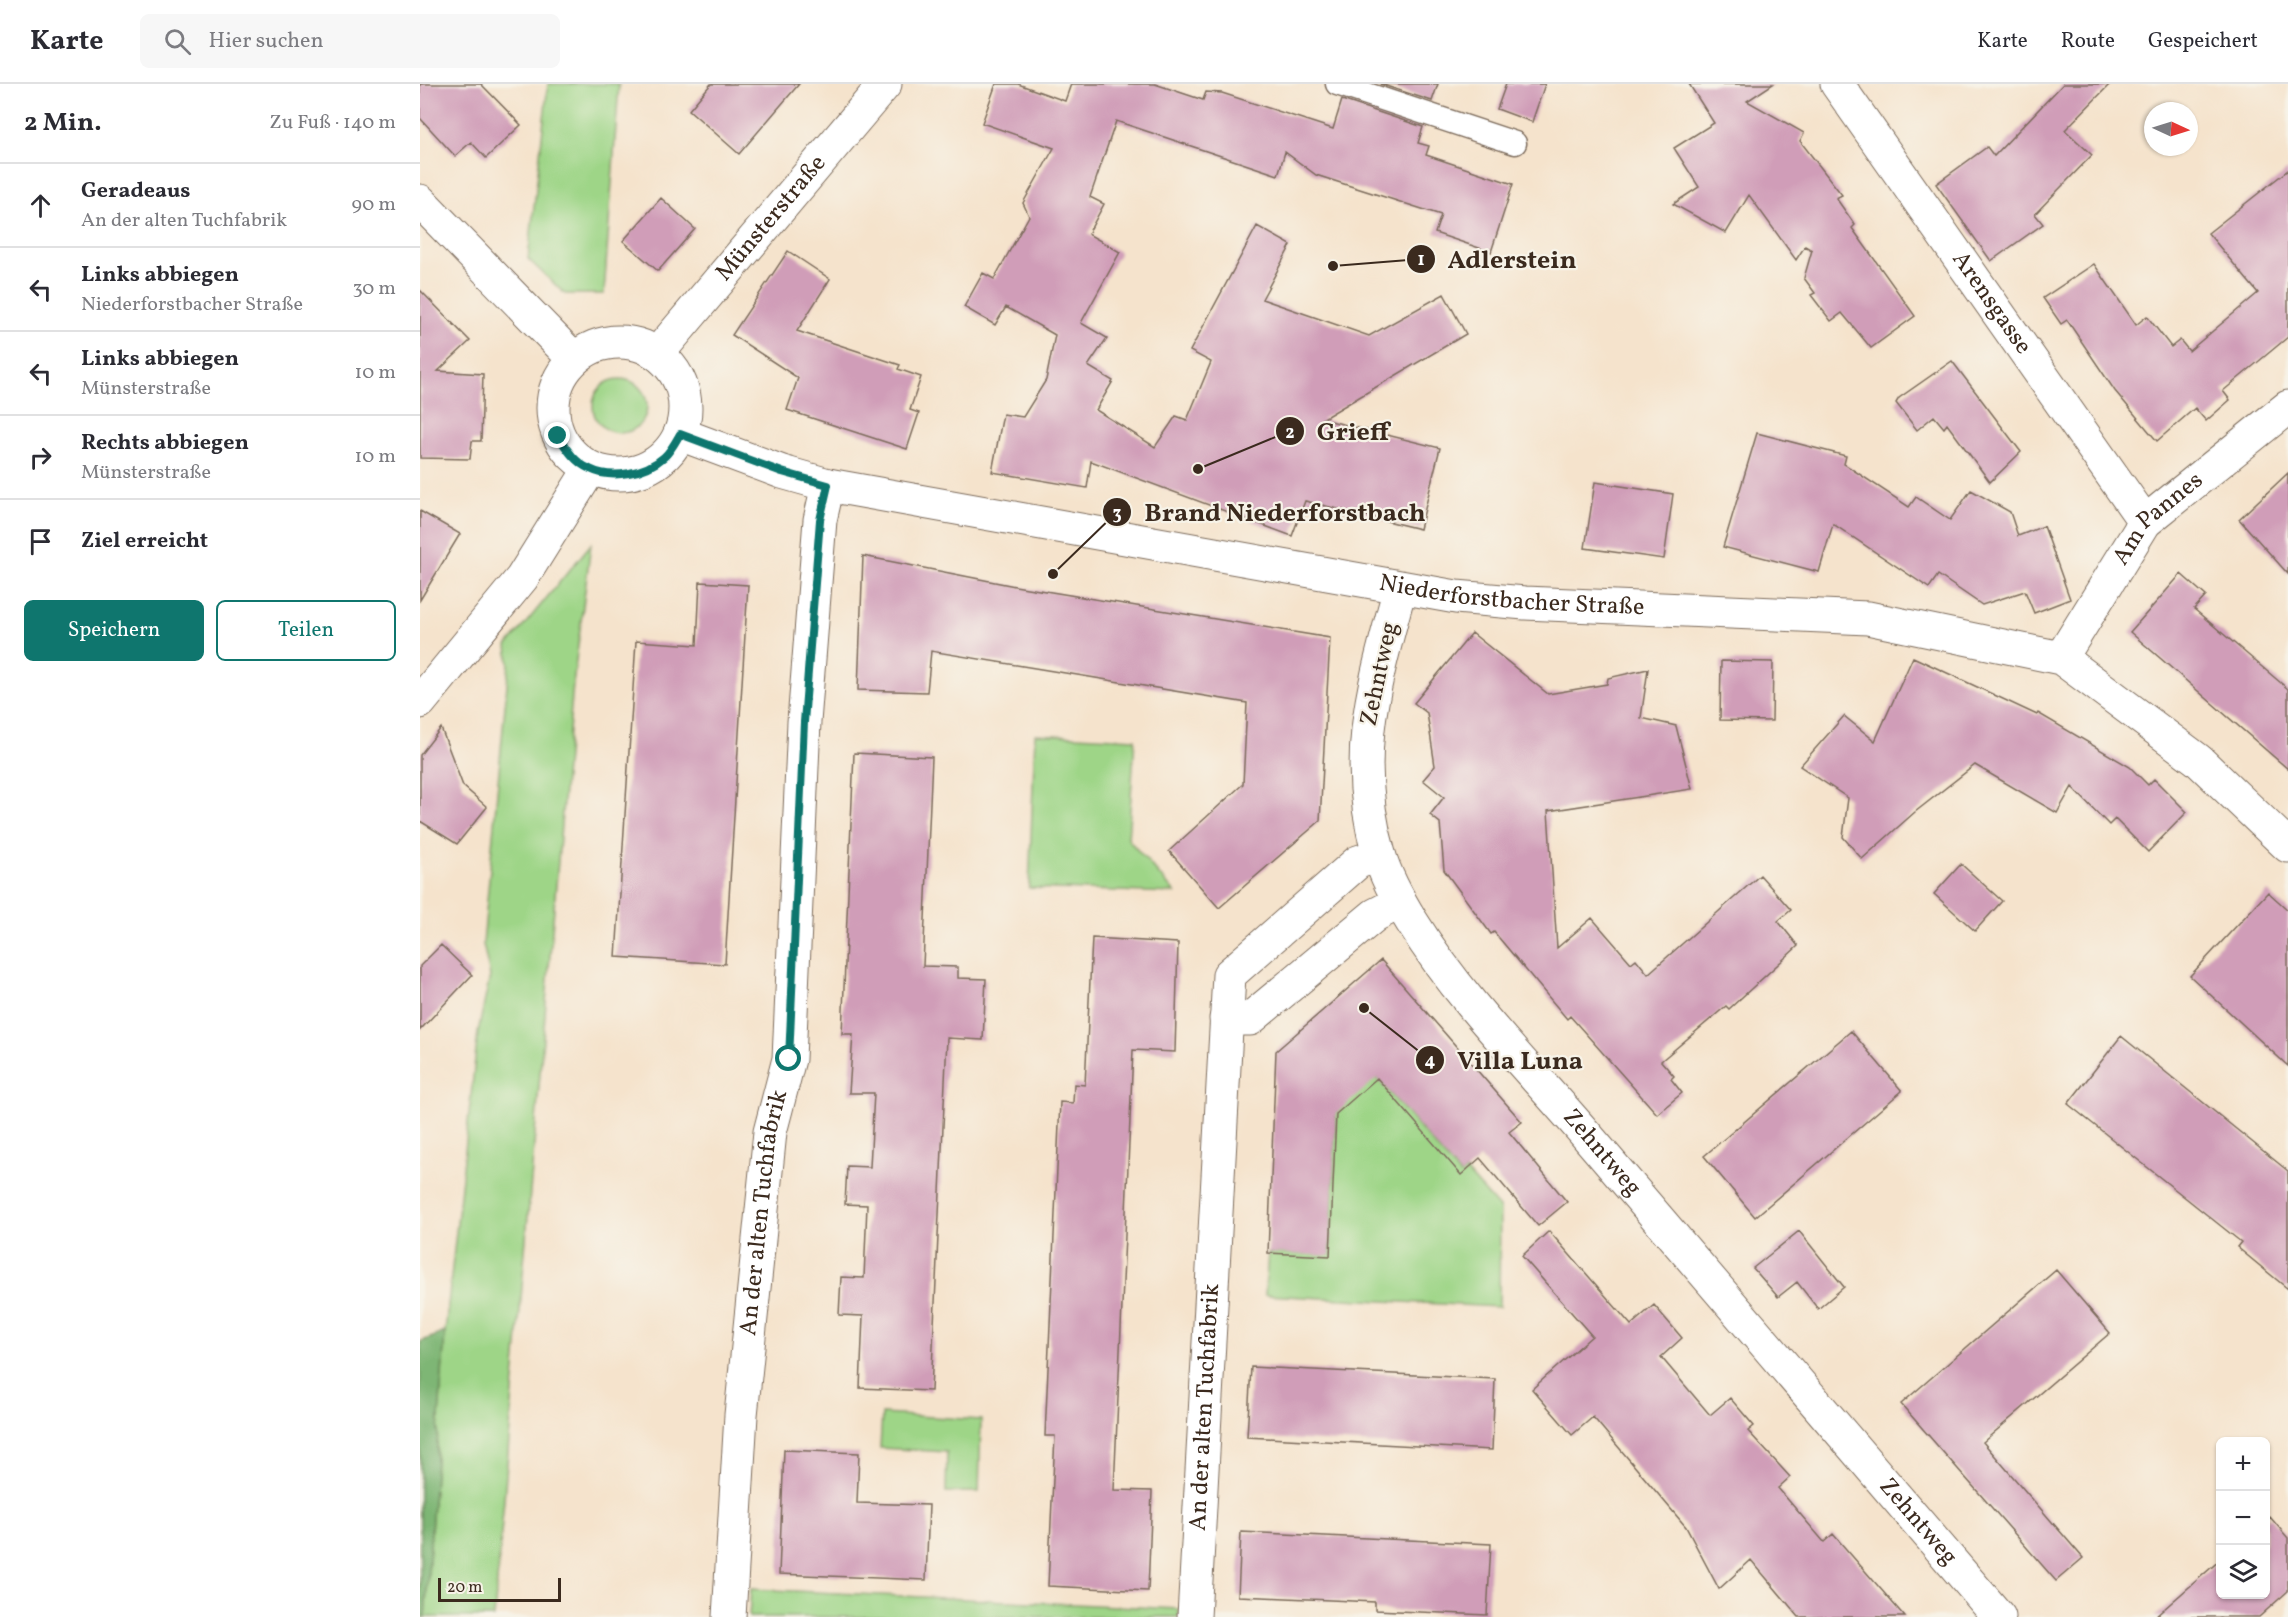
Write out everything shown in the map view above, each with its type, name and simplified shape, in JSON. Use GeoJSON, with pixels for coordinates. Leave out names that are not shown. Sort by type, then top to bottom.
{"type":"FeatureCollection","features":[{"type":"Feature","properties":{"kind":"street","name":"Münsterstraße"},"geometry":{"type":"LineString","coordinates":[[658,353],[885,84]]}},
{"type":"Feature","properties":{"kind":"street","name":"Arensgasse"},"geometry":{"type":"LineString","coordinates":[[1838,84],[2145,522]]}},
{"type":"Feature","properties":{"kind":"street"},"geometry":{"type":"LineString","coordinates":[[420,201],[573,358]]}},
{"type":"Feature","properties":{"kind":"street"},"geometry":{"type":"LineString","coordinates":[[615,340],[636,344],[658,353],[674,370],[684,389],[686,412],[680,434],[665,456],[642,470],[614,474],[590,469],[569,454],[558,436],[553,413],[556,383],[573,358],[592,344],[615,340]]}},
{"type":"Feature","properties":{"kind":"street","name":"Am Pannes"},"geometry":{"type":"LineString","coordinates":[[2061,658],[2145,522],[2288,407]]}},
{"type":"Feature","properties":{"kind":"street","name":"Niederforstbacher Straße"},"geometry":{"type":"LineString","coordinates":[[680,434],[782,472],[828,485],[1400,588],[1456,597],[1526,603],[1868,618],[2061,658],[2198,760],[2288,846]]}},
{"type":"Feature","properties":{"kind":"street"},"geometry":{"type":"LineString","coordinates":[[420,702],[522,578],[590,469]]}},
{"type":"Feature","properties":{"kind":"street","name":"An der alten Tuchfabrik"},"geometry":{"type":"LineString","coordinates":[[729,1617],[741,1415],[770,1132],[789,1059],[804,722],[820,520],[828,485]]}},
{"type":"Feature","properties":{"kind":"street","name":"Zehntweg"},"geometry":{"type":"LineString","coordinates":[[1400,588],[1371,698],[1365,746],[1367,795],[1379,855],[1400,902],[1434,958],[1476,1011],[1576,1123],[1999,1617]]}},
{"type":"Feature","properties":{"kind":"street","name":"An der alten Tuchfabrik"},"geometry":{"type":"LineString","coordinates":[[1194,1617],[1228,975],[1358,862],[1379,855]]}},
{"type":"Feature","properties":{"kind":"street"},"geometry":{"type":"LineString","coordinates":[[1226,1019],[1250,1019],[1376,915],[1400,902]]}},
{"type":"Feature","properties":{"kind":"lane"},"geometry":{"type":"LineString","coordinates":[[1338,84],[1515,143]]}},
{"type":"Feature","properties":{"kind":"green space"},"geometry":{"type":"Polygon","coordinates":[[[548,84],[619,84],[604,294],[565,294],[528,259],[548,84]]]}},
{"type":"Feature","properties":{"kind":"green space"},"geometry":{"type":"Polygon","coordinates":[[[615,379],[625,379],[635,383],[643,391],[647,406],[643,421],[635,429],[625,433],[615,433],[605,429],[597,421],[593,411],[593,401],[597,391],[605,383],[615,379]]]}},
{"type":"Feature","properties":{"kind":"green space"},"geometry":{"type":"Polygon","coordinates":[[[591,544],[573,684],[494,1617],[425,1617],[445,1332],[478,1032],[490,976],[483,944],[509,663],[507,646],[591,544]]]}},
{"type":"Feature","properties":{"kind":"green space"},"geometry":{"type":"Polygon","coordinates":[[[1035,734],[1135,739],[1128,839],[1175,893],[1029,888],[1035,734]]]}},
{"type":"Feature","properties":{"kind":"green space"},"geometry":{"type":"Polygon","coordinates":[[[1368,1067],[1460,1175],[1466,1171],[1500,1209],[1499,1307],[1265,1295],[1268,1253],[1330,1255],[1336,1114],[1368,1067]]]}},
{"type":"Feature","properties":{"kind":"green space"},"geometry":{"type":"Polygon","coordinates":[[[445,1332],[425,1617],[420,1617],[420,1342],[445,1332]]]}},
{"type":"Feature","properties":{"kind":"green space"},"geometry":{"type":"Polygon","coordinates":[[[882,1414],[981,1420],[979,1492],[946,1492],[947,1452],[880,1448],[882,1414]]]}},
{"type":"Feature","properties":{"kind":"green space"},"geometry":{"type":"Polygon","coordinates":[[[751,1589],[1179,1609],[1179,1617],[749,1617],[751,1589]]]}},
{"type":"Feature","properties":{"kind":"building"},"geometry":{"type":"Polygon","coordinates":[[[420,84],[481,84],[521,125],[486,158],[471,142],[455,156],[420,118],[420,84]]]}},
{"type":"Feature","properties":{"kind":"building"},"geometry":{"type":"Polygon","coordinates":[[[711,84],[799,84],[739,154],[689,110],[711,84]]]}},
{"type":"Feature","properties":{"kind":"building"},"geometry":{"type":"Polygon","coordinates":[[[996,84],[1018,84],[1065,101],[1071,84],[1155,84],[1203,100],[1206,92],[1222,93],[1333,129],[1342,100],[1423,127],[1418,143],[1429,146],[1426,155],[1513,184],[1491,252],[1435,233],[1441,215],[1316,175],[1285,152],[1278,175],[1116,121],[1090,197],[1104,204],[1088,234],[1120,252],[1081,323],[1107,338],[1088,366],[1113,381],[1096,410],[1155,447],[1176,416],[1187,420],[1211,362],[1190,351],[1257,226],[1291,245],[1262,299],[1369,336],[1444,294],[1466,334],[1322,419],[1440,448],[1420,529],[1305,501],[1292,536],[1091,461],[1087,488],[992,472],[1003,414],[1023,417],[1046,380],[1055,335],[1006,307],[995,325],[964,307],[983,273],[994,279],[1029,216],[1023,203],[1054,148],[982,123],[996,84]]]}},
{"type":"Feature","properties":{"kind":"building"},"geometry":{"type":"Polygon","coordinates":[[[1380,84],[1438,84],[1432,101],[1380,84]]]}},
{"type":"Feature","properties":{"kind":"building"},"geometry":{"type":"Polygon","coordinates":[[[1506,84],[1545,84],[1532,122],[1497,109],[1506,84]]]}},
{"type":"Feature","properties":{"kind":"building"},"geometry":{"type":"Polygon","coordinates":[[[1689,84],[1773,84],[1747,101],[1804,133],[1800,141],[1842,195],[1836,198],[1855,225],[1852,228],[1915,316],[1871,348],[1842,313],[1831,321],[1811,295],[1815,293],[1804,278],[1812,250],[1805,246],[1796,260],[1749,195],[1726,233],[1673,204],[1699,187],[1674,148],[1714,123],[1689,84]]]}},
{"type":"Feature","properties":{"kind":"building"},"geometry":{"type":"Polygon","coordinates":[[[2063,84],[2110,84],[2065,130],[2092,155],[2035,214],[2043,224],[1991,261],[1936,184],[1987,147],[1994,156],[2063,84]]]}},
{"type":"Feature","properties":{"kind":"building"},"geometry":{"type":"Polygon","coordinates":[[[2288,170],[2288,337],[2223,391],[2230,400],[2206,421],[2195,408],[2157,441],[2115,391],[2067,320],[2061,324],[2043,298],[2094,264],[2136,325],[2147,316],[2171,347],[2180,340],[2189,351],[2258,293],[2208,233],[2288,170]]]}},
{"type":"Feature","properties":{"kind":"building"},"geometry":{"type":"Polygon","coordinates":[[[661,198],[695,229],[658,271],[623,241],[661,198]]]}},
{"type":"Feature","properties":{"kind":"building"},"geometry":{"type":"Polygon","coordinates":[[[788,251],[830,279],[797,331],[900,365],[898,369],[921,377],[910,410],[919,413],[907,449],[787,410],[798,378],[732,335],[788,251]]]}},
{"type":"Feature","properties":{"kind":"building"},"geometry":{"type":"Polygon","coordinates":[[[420,290],[470,341],[438,371],[483,374],[481,441],[472,441],[470,459],[420,458],[420,290]]]}},
{"type":"Feature","properties":{"kind":"building"},"geometry":{"type":"Polygon","coordinates":[[[1952,361],[2021,452],[1990,482],[1947,424],[1944,428],[1934,416],[1917,430],[1896,403],[1899,398],[1952,361]]]}},
{"type":"Feature","properties":{"kind":"building"},"geometry":{"type":"Polygon","coordinates":[[[1757,433],[1846,456],[1844,464],[1909,507],[1916,497],[1950,520],[1971,490],[2010,512],[2018,536],[2044,526],[2070,599],[2034,613],[2025,591],[1982,605],[1938,575],[1929,588],[1833,524],[1819,572],[1723,547],[1757,433]]]}},
{"type":"Feature","properties":{"kind":"building"},"geometry":{"type":"Polygon","coordinates":[[[2288,473],[2288,574],[2239,519],[2288,473]]]}},
{"type":"Feature","properties":{"kind":"building"},"geometry":{"type":"Polygon","coordinates":[[[1595,482],[1673,494],[1664,559],[1585,548],[1595,482]]]}},
{"type":"Feature","properties":{"kind":"building"},"geometry":{"type":"Polygon","coordinates":[[[420,511],[460,534],[420,600],[420,511]]]}},
{"type":"Feature","properties":{"kind":"building"},"geometry":{"type":"Polygon","coordinates":[[[863,556],[1015,586],[1330,638],[1320,821],[1219,908],[1169,851],[1243,784],[1247,703],[931,651],[927,692],[858,690],[863,556]]]}},
{"type":"Feature","properties":{"kind":"building"},"geometry":{"type":"Polygon","coordinates":[[[2181,574],[2206,596],[2194,609],[2288,689],[2288,769],[2130,632],[2181,574]]]}},
{"type":"Feature","properties":{"kind":"building"},"geometry":{"type":"Polygon","coordinates":[[[700,582],[748,585],[725,964],[616,957],[636,641],[697,645],[700,582]]]}},
{"type":"Feature","properties":{"kind":"building"},"geometry":{"type":"Polygon","coordinates":[[[1472,633],[1548,694],[1607,684],[1608,678],[1648,669],[1641,718],[1676,726],[1692,789],[1548,811],[1557,948],[1592,918],[1631,963],[1636,959],[1648,974],[1760,875],[1791,910],[1778,921],[1798,946],[1729,1009],[1726,1006],[1661,1061],[1674,1076],[1671,1079],[1682,1093],[1657,1114],[1570,1016],[1567,1019],[1494,932],[1491,934],[1444,870],[1440,823],[1430,815],[1444,797],[1423,780],[1435,766],[1427,713],[1414,703],[1472,633]]]}},
{"type":"Feature","properties":{"kind":"building"},"geometry":{"type":"Polygon","coordinates":[[[1913,657],[2037,715],[2038,713],[2130,767],[2148,785],[2154,779],[2187,812],[2148,852],[2115,819],[2109,825],[2072,787],[2057,813],[1975,765],[1915,812],[1862,859],[1843,837],[1848,798],[1800,766],[1844,716],[1875,741],[1913,657]]]}},
{"type":"Feature","properties":{"kind":"building"},"geometry":{"type":"Polygon","coordinates":[[[1721,661],[1773,662],[1772,721],[1720,720],[1721,661]]]}},
{"type":"Feature","properties":{"kind":"building"},"geometry":{"type":"Polygon","coordinates":[[[441,728],[463,786],[487,807],[457,844],[420,821],[420,755],[441,728]]]}},
{"type":"Feature","properties":{"kind":"building"},"geometry":{"type":"Polygon","coordinates":[[[854,753],[932,757],[923,966],[958,967],[958,978],[986,979],[983,1040],[947,1038],[931,1391],[860,1388],[863,1316],[839,1315],[841,1277],[864,1278],[867,1205],[845,1204],[847,1166],[870,1167],[874,1093],[849,1093],[853,1034],[842,1034],[854,753]]]}},
{"type":"Feature","properties":{"kind":"building"},"geometry":{"type":"Polygon","coordinates":[[[1961,864],[2002,901],[1975,931],[1934,894],[1961,864]]]}},
{"type":"Feature","properties":{"kind":"building"},"geometry":{"type":"Polygon","coordinates":[[[2268,892],[2288,910],[2288,1066],[2190,976],[2268,892]]]}},
{"type":"Feature","properties":{"kind":"building"},"geometry":{"type":"Polygon","coordinates":[[[1092,938],[1178,943],[1175,1052],[1133,1050],[1114,1490],[1152,1491],[1148,1591],[1048,1586],[1055,1436],[1045,1436],[1060,1102],[1073,1103],[1074,1084],[1085,1085],[1092,938]]]}},
{"type":"Feature","properties":{"kind":"building"},"geometry":{"type":"Polygon","coordinates":[[[441,945],[472,975],[420,1030],[420,966],[441,945]]]}},
{"type":"Feature","properties":{"kind":"building"},"geometry":{"type":"Polygon","coordinates":[[[1381,960],[1522,1122],[1509,1132],[1567,1202],[1538,1226],[1480,1158],[1461,1175],[1377,1078],[1336,1114],[1330,1256],[1268,1253],[1276,1051],[1381,960]]]}},
{"type":"Feature","properties":{"kind":"building"},"geometry":{"type":"Polygon","coordinates":[[[1851,1031],[1902,1091],[1755,1217],[1704,1156],[1851,1031]]]}},
{"type":"Feature","properties":{"kind":"building"},"geometry":{"type":"Polygon","coordinates":[[[2121,1036],[2288,1171],[2288,1289],[2237,1247],[2241,1242],[2068,1104],[2121,1036]]]}},
{"type":"Feature","properties":{"kind":"building"},"geometry":{"type":"Polygon","coordinates":[[[1549,1231],[1631,1325],[1654,1305],[1682,1338],[1661,1357],[1710,1415],[1730,1398],[1754,1426],[1748,1431],[1790,1477],[1778,1488],[1824,1542],[1833,1534],[1905,1617],[1799,1617],[1751,1560],[1719,1589],[1686,1527],[1593,1417],[1572,1435],[1532,1389],[1592,1336],[1522,1256],[1549,1231]]]}},
{"type":"Feature","properties":{"kind":"building"},"geometry":{"type":"Polygon","coordinates":[[[1799,1231],[1844,1287],[1818,1309],[1797,1282],[1778,1297],[1753,1268],[1799,1231]]]}},
{"type":"Feature","properties":{"kind":"building"},"geometry":{"type":"Polygon","coordinates":[[[2056,1270],[2110,1333],[1983,1442],[2083,1558],[2056,1581],[1901,1404],[2056,1270]]]}},
{"type":"Feature","properties":{"kind":"building"},"geometry":{"type":"Polygon","coordinates":[[[1251,1367],[1495,1379],[1492,1450],[1247,1437],[1251,1367]]]}},
{"type":"Feature","properties":{"kind":"building"},"geometry":{"type":"Polygon","coordinates":[[[784,1450],[859,1453],[857,1503],[929,1505],[926,1580],[779,1574],[784,1450]]]}},
{"type":"Feature","properties":{"kind":"building"},"geometry":{"type":"Polygon","coordinates":[[[2270,1517],[2288,1538],[2288,1591],[2259,1617],[2155,1617],[2216,1564],[2216,1599],[2270,1599],[2270,1517]]]}},
{"type":"Feature","properties":{"kind":"building"},"geometry":{"type":"Polygon","coordinates":[[[1241,1532],[1491,1544],[1487,1615],[1375,1610],[1375,1602],[1238,1596],[1241,1532]]]}},
{"type":"Feature","properties":{"kind":"place","name":"Adlerstein"},"geometry":{"type":"Point","coordinates":[1333,266]}},
{"type":"Feature","properties":{"kind":"place","name":"Grieff"},"geometry":{"type":"Point","coordinates":[1198,469]}},
{"type":"Feature","properties":{"kind":"place","name":"Brand Niederforstbach"},"geometry":{"type":"Point","coordinates":[1053,574]}},
{"type":"Feature","properties":{"kind":"place","name":"Villa Luna"},"geometry":{"type":"Point","coordinates":[1364,1008]}},
{"type":"Feature","properties":{"kind":"route"},"geometry":{"type":"LineString","coordinates":[[558,436],[569,454],[590,469],[614,474],[642,470],[665,456],[680,434],[782,472],[828,485],[820,520],[804,722],[789,1059]]}}]}
